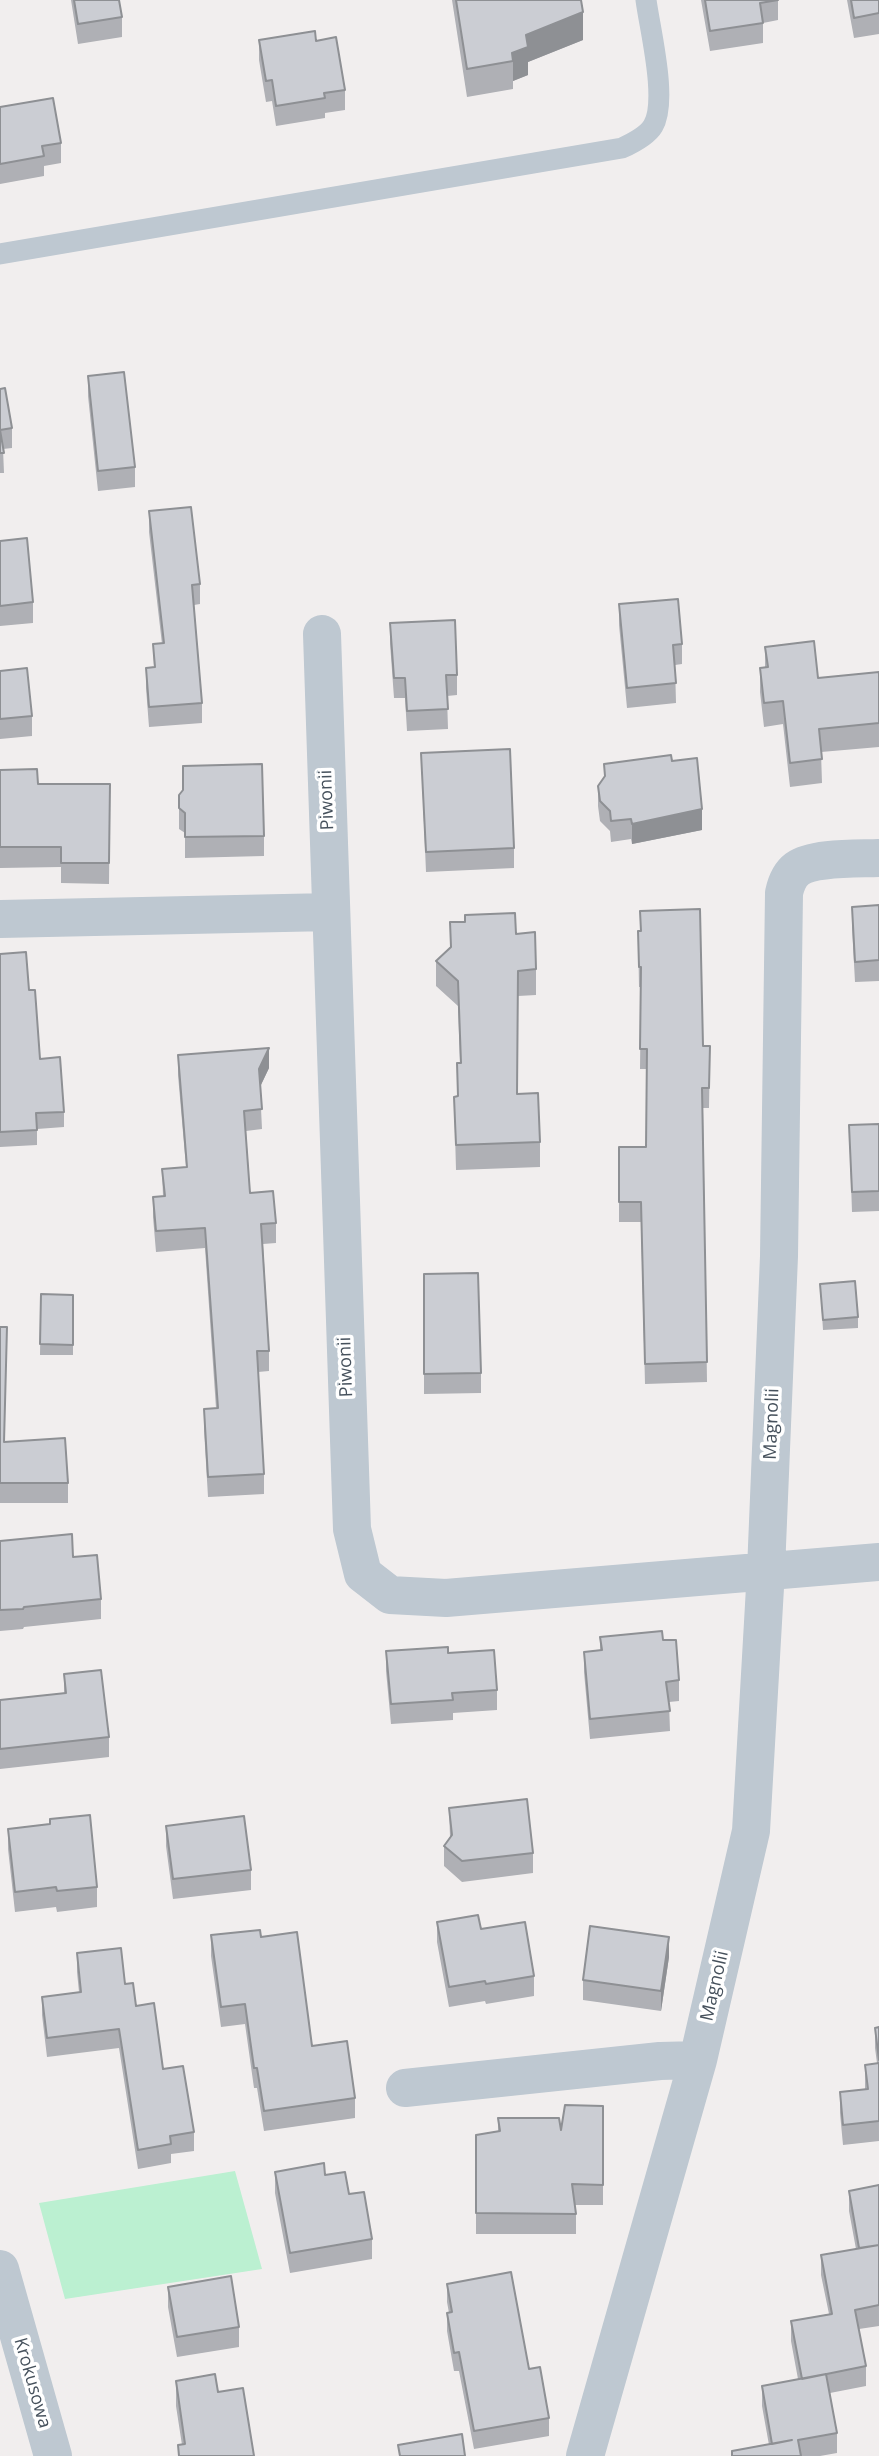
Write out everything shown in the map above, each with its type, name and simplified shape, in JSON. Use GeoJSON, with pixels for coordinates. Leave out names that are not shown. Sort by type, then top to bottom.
{"type":"FeatureCollection","features":[{"type":"Feature","properties":{"kind":"street","name":"Piwonii"},"geometry":{"type":"LineString","coordinates":[[322,635],[352,1529],[363,1574],[390,1594],[446,1598],[879,1562]]}},
{"type":"Feature","properties":{"kind":"street","name":"Magnolii"},"geometry":{"type":"LineString","coordinates":[[584,2456],[698,2060],[751,1831],[766,1570],[779,1256],[784,893],[788,880],[798,868],[820,862],[879,858]]}},
{"type":"Feature","properties":{"kind":"street"},"geometry":{"type":"LineString","coordinates":[[0,919],[331,912]]}},
{"type":"Feature","properties":{"kind":"street"},"geometry":{"type":"LineString","coordinates":[[405,2088],[660,2061],[698,2060]]}},
{"type":"Feature","properties":{"kind":"street","name":"Krokusowa"},"geometry":{"type":"LineString","coordinates":[[0,2269],[53,2456]]}},
{"type":"Feature","properties":{"kind":"lane"},"geometry":{"type":"LineString","coordinates":[[0,254],[622,148],[652,128],[659,113],[660,96],[646,0]]}},
{"type":"Feature","properties":{"kind":"green space"},"geometry":{"type":"Polygon","coordinates":[[[235,2171],[262,2269],[65,2299],[39,2203],[235,2171]]]}},
{"type":"Feature","properties":{"kind":"building"},"geometry":{"type":"Polygon","coordinates":[[[74,0],[119,0],[122,17],[78,24],[74,0]]]}},
{"type":"Feature","properties":{"kind":"building"},"geometry":{"type":"Polygon","coordinates":[[[456,0],[581,0],[583,12],[526,35],[528,47],[512,53],[513,61],[467,69],[456,0]]]}},
{"type":"Feature","properties":{"kind":"building"},"geometry":{"type":"Polygon","coordinates":[[[705,0],[778,0],[760,3],[763,23],[710,31],[705,0]]]}},
{"type":"Feature","properties":{"kind":"building"},"geometry":{"type":"Polygon","coordinates":[[[851,0],[879,0],[879,13],[854,18],[851,0]]]}},
{"type":"Feature","properties":{"kind":"building"},"geometry":{"type":"Polygon","coordinates":[[[315,31],[316,41],[336,37],[345,90],[324,93],[325,98],[276,106],[272,80],[266,81],[259,40],[315,31]]]}},
{"type":"Feature","properties":{"kind":"building"},"geometry":{"type":"Polygon","coordinates":[[[53,98],[61,143],[42,146],[44,156],[0,164],[0,107],[53,98]]]}},
{"type":"Feature","properties":{"kind":"building"},"geometry":{"type":"Polygon","coordinates":[[[124,372],[135,467],[98,471],[88,376],[124,372]]]}},
{"type":"Feature","properties":{"kind":"building"},"geometry":{"type":"Polygon","coordinates":[[[5,388],[12,428],[0,430],[0,389],[5,388]]]}},
{"type":"Feature","properties":{"kind":"building"},"geometry":{"type":"Polygon","coordinates":[[[0,430],[4,453],[0,453],[0,430]]]}},
{"type":"Feature","properties":{"kind":"building"},"geometry":{"type":"Polygon","coordinates":[[[191,507],[200,584],[192,585],[202,703],[149,707],[146,668],[155,667],[153,644],[164,643],[149,511],[191,507]]]}},
{"type":"Feature","properties":{"kind":"building"},"geometry":{"type":"Polygon","coordinates":[[[27,538],[33,602],[0,606],[0,541],[27,538]]]}},
{"type":"Feature","properties":{"kind":"building"},"geometry":{"type":"Polygon","coordinates":[[[678,599],[682,644],[673,645],[676,683],[627,688],[619,604],[678,599]]]}},
{"type":"Feature","properties":{"kind":"building"},"geometry":{"type":"Polygon","coordinates":[[[455,620],[457,675],[446,675],[448,709],[407,711],[405,678],[394,678],[390,623],[455,620]]]}},
{"type":"Feature","properties":{"kind":"building"},"geometry":{"type":"Polygon","coordinates":[[[814,641],[818,678],[879,672],[879,723],[819,729],[822,759],[790,763],[783,701],[764,703],[760,668],[768,667],[765,647],[814,641]]]}},
{"type":"Feature","properties":{"kind":"building"},"geometry":{"type":"Polygon","coordinates":[[[27,668],[32,716],[0,719],[0,671],[27,668]]]}},
{"type":"Feature","properties":{"kind":"building"},"geometry":{"type":"Polygon","coordinates":[[[510,749],[514,848],[426,852],[421,753],[510,749]]]}},
{"type":"Feature","properties":{"kind":"building"},"geometry":{"type":"Polygon","coordinates":[[[671,755],[672,761],[697,758],[702,809],[632,824],[631,819],[611,821],[610,811],[600,801],[598,786],[605,776],[604,764],[671,755]]]}},
{"type":"Feature","properties":{"kind":"building"},"geometry":{"type":"Polygon","coordinates":[[[262,764],[264,836],[185,837],[185,813],[179,808],[179,795],[183,790],[183,766],[262,764]]]}},
{"type":"Feature","properties":{"kind":"building"},"geometry":{"type":"Polygon","coordinates":[[[37,769],[38,784],[110,784],[109,863],[61,863],[61,847],[0,847],[0,770],[37,769]]]}},
{"type":"Feature","properties":{"kind":"building"},"geometry":{"type":"Polygon","coordinates":[[[879,905],[879,960],[855,962],[852,907],[879,905]]]}},
{"type":"Feature","properties":{"kind":"building"},"geometry":{"type":"Polygon","coordinates":[[[700,909],[703,1046],[710,1046],[709,1088],[702,1088],[707,1362],[645,1364],[641,1202],[619,1202],[619,1147],[646,1147],[647,1049],[640,1049],[640,911],[700,909]]]}},
{"type":"Feature","properties":{"kind":"building"},"geometry":{"type":"Polygon","coordinates":[[[515,913],[516,934],[535,932],[536,969],[518,971],[517,1094],[538,1093],[540,1142],[456,1145],[454,1097],[458,1096],[457,1063],[461,1063],[458,981],[436,961],[451,947],[450,922],[465,922],[465,915],[515,913]]]}},
{"type":"Feature","properties":{"kind":"building"},"geometry":{"type":"Polygon","coordinates":[[[26,952],[29,990],[35,990],[40,1059],[60,1057],[64,1112],[36,1113],[37,1130],[0,1132],[0,954],[26,952]]]}},
{"type":"Feature","properties":{"kind":"building"},"geometry":{"type":"Polygon","coordinates":[[[269,1048],[259,1069],[262,1109],[244,1111],[250,1193],[273,1191],[276,1223],[261,1224],[269,1351],[257,1351],[264,1474],[208,1477],[204,1409],[218,1408],[205,1228],[156,1231],[153,1197],[165,1196],[162,1169],[187,1167],[178,1055],[269,1048]]]}},
{"type":"Feature","properties":{"kind":"building"},"geometry":{"type":"Polygon","coordinates":[[[879,1124],[879,1191],[852,1192],[849,1125],[879,1124]]]}},
{"type":"Feature","properties":{"kind":"building"},"geometry":{"type":"Polygon","coordinates":[[[478,1273],[481,1373],[424,1374],[424,1274],[478,1273]]]}},
{"type":"Feature","properties":{"kind":"building"},"geometry":{"type":"Polygon","coordinates":[[[855,1281],[858,1317],[823,1320],[820,1284],[855,1281]]]}},
{"type":"Feature","properties":{"kind":"building"},"geometry":{"type":"Polygon","coordinates":[[[41,1294],[73,1295],[73,1345],[40,1344],[41,1294]]]}},
{"type":"Feature","properties":{"kind":"building"},"geometry":{"type":"Polygon","coordinates":[[[0,1327],[7,1327],[4,1442],[65,1438],[68,1483],[0,1483],[0,1327]]]}},
{"type":"Feature","properties":{"kind":"building"},"geometry":{"type":"Polygon","coordinates":[[[72,1534],[73,1557],[97,1555],[101,1599],[0,1610],[0,1541],[72,1534]]]}},
{"type":"Feature","properties":{"kind":"building"},"geometry":{"type":"Polygon","coordinates":[[[662,1631],[663,1640],[676,1640],[679,1680],[666,1682],[670,1711],[590,1719],[584,1652],[602,1650],[600,1637],[662,1631]]]}},
{"type":"Feature","properties":{"kind":"building"},"geometry":{"type":"Polygon","coordinates":[[[448,1647],[448,1653],[494,1650],[497,1690],[452,1693],[453,1700],[391,1704],[386,1651],[448,1647]]]}},
{"type":"Feature","properties":{"kind":"building"},"geometry":{"type":"Polygon","coordinates":[[[101,1670],[109,1737],[0,1749],[0,1700],[66,1693],[64,1674],[101,1670]]]}},
{"type":"Feature","properties":{"kind":"building"},"geometry":{"type":"Polygon","coordinates":[[[527,1799],[533,1853],[462,1861],[444,1846],[452,1835],[449,1808],[527,1799]]]}},
{"type":"Feature","properties":{"kind":"building"},"geometry":{"type":"Polygon","coordinates":[[[90,1815],[97,1887],[57,1891],[56,1887],[15,1892],[8,1829],[50,1824],[50,1819],[90,1815]]]}},
{"type":"Feature","properties":{"kind":"building"},"geometry":{"type":"Polygon","coordinates":[[[244,1816],[251,1870],[173,1879],[166,1826],[244,1816]]]}},
{"type":"Feature","properties":{"kind":"building"},"geometry":{"type":"Polygon","coordinates":[[[478,1915],[481,1929],[525,1922],[534,1976],[449,1987],[437,1922],[478,1915]]]}},
{"type":"Feature","properties":{"kind":"building"},"geometry":{"type":"Polygon","coordinates":[[[590,1926],[669,1937],[661,1991],[583,1980],[590,1926]]]}},
{"type":"Feature","properties":{"kind":"building"},"geometry":{"type":"Polygon","coordinates":[[[260,1930],[261,1937],[297,1932],[312,2046],[347,2041],[355,2098],[264,2111],[257,2068],[254,2068],[245,2004],[221,2007],[211,1935],[260,1930]]]}},
{"type":"Feature","properties":{"kind":"building"},"geometry":{"type":"Polygon","coordinates":[[[121,1948],[125,1984],[133,1983],[136,2006],[154,2003],[163,2069],[183,2066],[194,2132],[170,2136],[171,2144],[138,2150],[119,2029],[47,2038],[42,1997],[81,1992],[77,1953],[121,1948]]]}},
{"type":"Feature","properties":{"kind":"building"},"geometry":{"type":"Polygon","coordinates":[[[879,2027],[879,2060],[875,2028],[879,2027]]]}},
{"type":"Feature","properties":{"kind":"building"},"geometry":{"type":"Polygon","coordinates":[[[879,2063],[879,2121],[843,2125],[840,2092],[868,2089],[865,2065],[879,2063]]]}},
{"type":"Feature","properties":{"kind":"building"},"geometry":{"type":"Polygon","coordinates":[[[565,2105],[603,2106],[603,2185],[572,2184],[576,2214],[476,2213],[476,2135],[500,2131],[498,2118],[559,2118],[561,2130],[565,2105]]]}},
{"type":"Feature","properties":{"kind":"building"},"geometry":{"type":"Polygon","coordinates":[[[324,2163],[325,2175],[345,2172],[349,2194],[364,2192],[372,2239],[290,2253],[275,2172],[324,2163]]]}},
{"type":"Feature","properties":{"kind":"building"},"geometry":{"type":"Polygon","coordinates":[[[879,2185],[879,2245],[859,2248],[849,2191],[879,2185]]]}},
{"type":"Feature","properties":{"kind":"building"},"geometry":{"type":"Polygon","coordinates":[[[879,2245],[879,2305],[855,2310],[866,2366],[802,2379],[791,2321],[832,2314],[821,2255],[879,2245]]]}},
{"type":"Feature","properties":{"kind":"building"},"geometry":{"type":"Polygon","coordinates":[[[511,2272],[529,2369],[540,2367],[549,2418],[474,2431],[459,2352],[454,2353],[447,2313],[452,2312],[447,2284],[511,2272]]]}},
{"type":"Feature","properties":{"kind":"building"},"geometry":{"type":"Polygon","coordinates":[[[231,2276],[239,2327],[177,2337],[168,2287],[231,2276]]]}},
{"type":"Feature","properties":{"kind":"building"},"geometry":{"type":"Polygon","coordinates":[[[215,2374],[218,2392],[243,2388],[254,2456],[179,2456],[178,2445],[185,2444],[176,2381],[215,2374]]]}},
{"type":"Feature","properties":{"kind":"building"},"geometry":{"type":"Polygon","coordinates":[[[826,2374],[837,2433],[798,2440],[801,2456],[732,2456],[732,2451],[772,2444],[762,2386],[826,2374]]]}},
{"type":"Feature","properties":{"kind":"building"},"geometry":{"type":"Polygon","coordinates":[[[462,2434],[465,2456],[400,2456],[398,2445],[462,2434]]]}}]}
